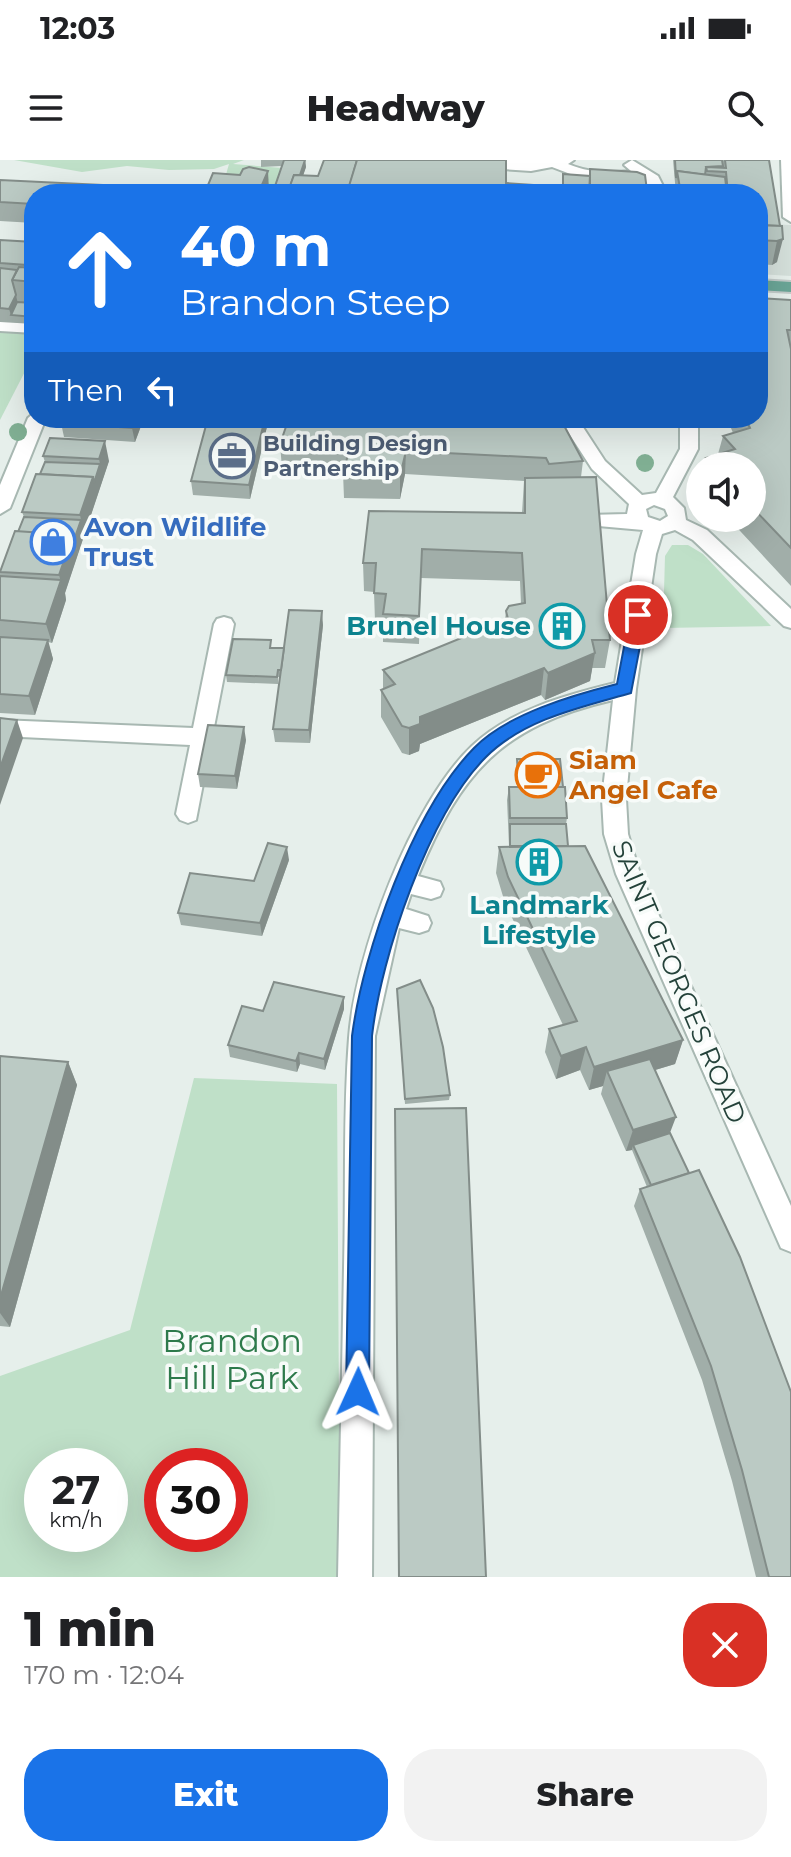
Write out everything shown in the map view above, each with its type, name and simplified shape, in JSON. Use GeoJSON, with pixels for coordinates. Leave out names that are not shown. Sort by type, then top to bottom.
{"type":"FeatureCollection","features":[{"type":"Feature","properties":{"kind":"main road"},"geometry":{"type":"LineString","coordinates":[[768,286],[791,287]]}},
{"type":"Feature","properties":{"kind":"street"},"geometry":{"type":"LineString","coordinates":[[427,160],[531,166],[561,161],[568,173],[620,177],[645,174]]}},
{"type":"Feature","properties":{"kind":"street"},"geometry":{"type":"LineString","coordinates":[[788,160],[791,217]]}},
{"type":"Feature","properties":{"kind":"street"},"geometry":{"type":"LineString","coordinates":[[628,161],[656,184]]}},
{"type":"Feature","properties":{"kind":"street"},"geometry":{"type":"LineString","coordinates":[[0,326],[24,327]]}},
{"type":"Feature","properties":{"kind":"street"},"geometry":{"type":"LineString","coordinates":[[0,508],[33,428]]}},
{"type":"Feature","properties":{"kind":"street"},"geometry":{"type":"LineString","coordinates":[[573,428],[600,469],[652,518],[700,535],[791,621]]}},
{"type":"Feature","properties":{"kind":"street"},"geometry":{"type":"LineString","coordinates":[[594,520],[652,518],[677,510],[662,500],[689,449],[689,428]]}},
{"type":"Feature","properties":{"kind":"street","name":"SAINT GEORGES ROAD"},"geometry":{"type":"LineString","coordinates":[[652,518],[625,689],[614,799],[616,834],[624,861],[791,1238]]}},
{"type":"Feature","properties":{"kind":"street"},"geometry":{"type":"LineString","coordinates":[[188,814],[224,624]]}},
{"type":"Feature","properties":{"kind":"street"},"geometry":{"type":"LineString","coordinates":[[355,1577],[362,1036],[367,995],[391,916],[439,808],[480,752],[508,732],[545,714],[589,697],[625,689]]}},
{"type":"Feature","properties":{"kind":"street"},"geometry":{"type":"LineString","coordinates":[[0,728],[202,737]]}},
{"type":"Feature","properties":{"kind":"street"},"geometry":{"type":"LineString","coordinates":[[404,882],[431,889]]}},
{"type":"Feature","properties":{"kind":"street"},"geometry":{"type":"LineString","coordinates":[[391,916],[419,923]]}},
{"type":"Feature","properties":{"kind":"shaded area"},"geometry":{"type":"Polygon","coordinates":[[[768,224],[791,225],[791,276],[768,275],[768,224]]]}},
{"type":"Feature","properties":{"kind":"green space"},"geometry":{"type":"Polygon","coordinates":[[[14,160],[244,160],[233,164],[283,168],[277,184],[250,184],[225,178],[229,164],[214,169],[169,170],[127,166],[82,172],[14,160]]]}},
{"type":"Feature","properties":{"kind":"green space"},"geometry":{"type":"Polygon","coordinates":[[[0,330],[24,332],[24,373],[0,420],[0,330]]]}},
{"type":"Feature","properties":{"kind":"green space"},"geometry":{"type":"Polygon","coordinates":[[[672,545],[688,545],[703,554],[771,626],[663,628],[665,556],[672,545]]]}},
{"type":"Feature","properties":{"kind":"green space","name":"Brandon Hill Park"},"geometry":{"type":"Polygon","coordinates":[[[194,1078],[337,1084],[340,1577],[0,1577],[0,1376],[130,1330],[194,1078]]]}},
{"type":"Feature","properties":{"kind":"building"},"geometry":{"type":"Polygon","coordinates":[[[284,160],[305,160],[300,175],[294,175],[291,184],[276,184],[284,160]]]}},
{"type":"Feature","properties":{"kind":"building"},"geometry":{"type":"Polygon","coordinates":[[[324,160],[357,160],[350,184],[291,184],[294,175],[318,176],[324,160]]]}},
{"type":"Feature","properties":{"kind":"building"},"geometry":{"type":"Polygon","coordinates":[[[357,160],[506,160],[506,184],[350,184],[357,160]]]}},
{"type":"Feature","properties":{"kind":"building"},"geometry":{"type":"Polygon","coordinates":[[[675,160],[722,160],[723,166],[706,167],[705,175],[677,171],[676,178],[675,160]]]}},
{"type":"Feature","properties":{"kind":"building"},"geometry":{"type":"Polygon","coordinates":[[[725,160],[769,160],[780,226],[768,225],[768,184],[727,184],[726,172],[707,171],[706,167],[726,168],[725,160]]]}},
{"type":"Feature","properties":{"kind":"building"},"geometry":{"type":"Polygon","coordinates":[[[249,167],[268,171],[262,184],[208,184],[213,173],[240,175],[243,169],[249,167]]]}},
{"type":"Feature","properties":{"kind":"building"},"geometry":{"type":"Polygon","coordinates":[[[590,169],[637,172],[645,175],[646,184],[590,184],[590,169]]]}},
{"type":"Feature","properties":{"kind":"building"},"geometry":{"type":"Polygon","coordinates":[[[677,171],[725,177],[726,184],[679,184],[677,171]]]}},
{"type":"Feature","properties":{"kind":"building"},"geometry":{"type":"Polygon","coordinates":[[[563,174],[590,176],[590,184],[563,184],[563,174]]]}},
{"type":"Feature","properties":{"kind":"building"},"geometry":{"type":"Polygon","coordinates":[[[0,180],[82,184],[24,184],[24,203],[0,202],[0,180]]]}},
{"type":"Feature","properties":{"kind":"building"},"geometry":{"type":"Polygon","coordinates":[[[768,225],[782,226],[783,239],[768,241],[768,225]]]}},
{"type":"Feature","properties":{"kind":"building"},"geometry":{"type":"Polygon","coordinates":[[[0,240],[24,241],[24,265],[0,263],[0,240]]]}},
{"type":"Feature","properties":{"kind":"building"},"geometry":{"type":"Polygon","coordinates":[[[19,267],[24,267],[24,281],[12,280],[19,267]]]}},
{"type":"Feature","properties":{"kind":"building"},"geometry":{"type":"Polygon","coordinates":[[[0,268],[17,270],[12,280],[16,295],[9,309],[0,308],[0,268]]]}},
{"type":"Feature","properties":{"kind":"building"},"geometry":{"type":"Polygon","coordinates":[[[768,299],[791,300],[791,330],[787,330],[791,349],[791,548],[766,522],[766,452],[725,452],[735,449],[723,436],[750,428],[768,428],[768,299]]]}},
{"type":"Feature","properties":{"kind":"building"},"geometry":{"type":"Polygon","coordinates":[[[17,302],[24,302],[24,316],[11,315],[17,302]]]}},
{"type":"Feature","properties":{"kind":"building","name":"Building Design Partnership"},"geometry":{"type":"Polygon","coordinates":[[[205,428],[263,428],[249,485],[191,481],[205,428]]]}},
{"type":"Feature","properties":{"kind":"building"},"geometry":{"type":"Polygon","coordinates":[[[286,428],[565,428],[583,461],[549,464],[546,458],[406,451],[400,476],[343,475],[349,450],[280,444],[286,428]]]}},
{"type":"Feature","properties":{"kind":"building"},"geometry":{"type":"Polygon","coordinates":[[[50,438],[105,441],[99,459],[43,456],[50,438]]]}},
{"type":"Feature","properties":{"kind":"building"},"geometry":{"type":"Polygon","coordinates":[[[45,462],[100,464],[94,483],[93,477],[40,474],[45,462]]]}},
{"type":"Feature","properties":{"kind":"building"},"geometry":{"type":"Polygon","coordinates":[[[36,474],[93,477],[80,515],[22,512],[36,474]]]}},
{"type":"Feature","properties":{"kind":"building","name":"Brunel House"},"geometry":{"type":"Polygon","coordinates":[[[596,477],[610,640],[592,640],[595,653],[548,673],[544,668],[420,717],[420,724],[409,728],[402,726],[381,690],[395,684],[383,670],[508,619],[506,611],[509,606],[525,603],[522,553],[422,549],[419,616],[383,614],[386,594],[374,593],[376,563],[363,563],[369,511],[525,513],[525,478],[596,477]]]}},
{"type":"Feature","properties":{"kind":"building"},"geometry":{"type":"Polygon","coordinates":[[[24,517],[81,520],[74,540],[73,535],[18,532],[24,517]]]}},
{"type":"Feature","properties":{"kind":"building"},"geometry":{"type":"Polygon","coordinates":[[[15,531],[73,535],[59,575],[0,572],[15,531]]]}},
{"type":"Feature","properties":{"kind":"building"},"geometry":{"type":"Polygon","coordinates":[[[0,576],[61,580],[46,624],[0,620],[0,576]]]}},
{"type":"Feature","properties":{"kind":"building"},"geometry":{"type":"Polygon","coordinates":[[[289,610],[322,611],[309,730],[273,729],[289,610]]]}},
{"type":"Feature","properties":{"kind":"building"},"geometry":{"type":"Polygon","coordinates":[[[0,637],[48,640],[29,696],[0,694],[0,637]]]}},
{"type":"Feature","properties":{"kind":"building"},"geometry":{"type":"Polygon","coordinates":[[[233,639],[271,640],[270,648],[284,648],[277,677],[226,675],[233,639]]]}},
{"type":"Feature","properties":{"kind":"building"},"geometry":{"type":"Polygon","coordinates":[[[0,718],[17,720],[0,768],[0,718]]]}},
{"type":"Feature","properties":{"kind":"building"},"geometry":{"type":"Polygon","coordinates":[[[208,725],[244,727],[235,776],[198,774],[208,725]]]}},
{"type":"Feature","properties":{"kind":"building"},"geometry":{"type":"Polygon","coordinates":[[[517,759],[560,759],[563,787],[532,787],[532,776],[518,776],[517,759]]]}},
{"type":"Feature","properties":{"kind":"building"},"geometry":{"type":"Polygon","coordinates":[[[509,787],[565,787],[567,818],[510,818],[509,787]]]}},
{"type":"Feature","properties":{"kind":"building"},"geometry":{"type":"Polygon","coordinates":[[[510,824],[566,824],[568,846],[510,846],[510,824]]]}},
{"type":"Feature","properties":{"kind":"building"},"geometry":{"type":"Polygon","coordinates":[[[268,843],[287,847],[260,923],[178,913],[190,873],[254,881],[268,843]]]}},
{"type":"Feature","properties":{"kind":"building"},"geometry":{"type":"Polygon","coordinates":[[[585,846],[683,1040],[594,1067],[586,1047],[561,1056],[549,1029],[577,1021],[508,877],[499,847],[585,846]]]}},
{"type":"Feature","properties":{"kind":"building"},"geometry":{"type":"Polygon","coordinates":[[[420,980],[433,1008],[450,1095],[405,1099],[397,989],[420,980]]]}},
{"type":"Feature","properties":{"kind":"building"},"geometry":{"type":"Polygon","coordinates":[[[274,982],[344,997],[324,1059],[299,1053],[296,1061],[228,1045],[242,1006],[263,1011],[274,982]]]}},
{"type":"Feature","properties":{"kind":"building"},"geometry":{"type":"Polygon","coordinates":[[[0,1056],[68,1062],[0,1299],[0,1056]]]}},
{"type":"Feature","properties":{"kind":"building"},"geometry":{"type":"Polygon","coordinates":[[[650,1059],[676,1117],[633,1130],[607,1071],[650,1059]]]}},
{"type":"Feature","properties":{"kind":"building"},"geometry":{"type":"Polygon","coordinates":[[[466,1108],[486,1577],[399,1577],[395,1109],[466,1108]]]}},
{"type":"Feature","properties":{"kind":"building"},"geometry":{"type":"Polygon","coordinates":[[[670,1133],[689,1173],[651,1185],[633,1145],[670,1133]]]}},
{"type":"Feature","properties":{"kind":"building"},"geometry":{"type":"Polygon","coordinates":[[[699,1170],[740,1257],[791,1392],[791,1577],[769,1577],[711,1366],[640,1189],[699,1170]]]}},
{"type":"Feature","properties":{"kind":"place","name":"Building Design Partnership"},"geometry":{"type":"Point","coordinates":[232,456]}},
{"type":"Feature","properties":{"kind":"place","name":"Avon Wildlife Trust"},"geometry":{"type":"Point","coordinates":[53,542]}},
{"type":"Feature","properties":{"kind":"place","name":"Brunel House"},"geometry":{"type":"Point","coordinates":[562,626]}},
{"type":"Feature","properties":{"kind":"place","name":"Siam Angel Cafe"},"geometry":{"type":"Point","coordinates":[538,775]}},
{"type":"Feature","properties":{"kind":"place","name":"Landmark Lifestyle"},"geometry":{"type":"Point","coordinates":[539,862]}},
{"type":"Feature","properties":{"kind":"route"},"geometry":{"type":"LineString","coordinates":[[358,1392],[362,1036],[367,995],[391,916],[439,808],[480,752],[508,732],[545,714],[589,697],[625,689],[638,615]]}}]}
